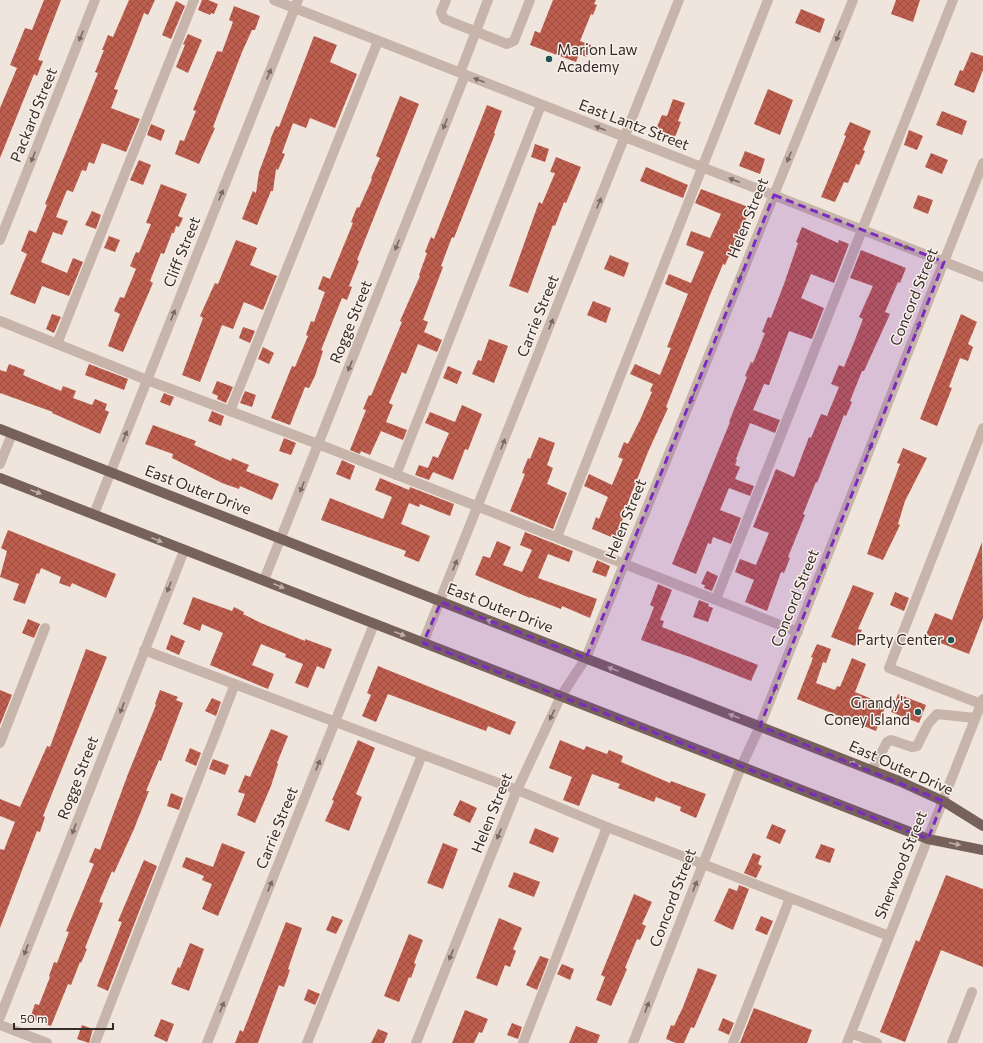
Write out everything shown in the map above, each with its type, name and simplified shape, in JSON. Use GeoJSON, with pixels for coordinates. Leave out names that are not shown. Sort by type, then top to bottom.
{"type":"FeatureCollection","features":[{"type":"Feature","properties":{"kind":"main road","name":"East Outer Drive"},"geometry":{"type":"LineString","coordinates":[[0,429],[872,770],[943,801],[983,826]]}},
{"type":"Feature","properties":{"kind":"main road"},"geometry":{"type":"LineString","coordinates":[[0,478],[94,514],[184,551],[264,580],[928,839],[983,850]]}},
{"type":"Feature","properties":{"kind":"street","name":"Packard Street"},"geometry":{"type":"LineString","coordinates":[[0,240],[95,0]]}},
{"type":"Feature","properties":{"kind":"street"},"geometry":{"type":"LineString","coordinates":[[57,344],[194,0]]}},
{"type":"Feature","properties":{"kind":"street","name":"East Lantz Street"},"geometry":{"type":"LineString","coordinates":[[274,0],[296,4],[378,41],[983,277]]}},
{"type":"Feature","properties":{"kind":"street"},"geometry":{"type":"LineString","coordinates":[[446,0],[441,12],[444,19],[507,44],[514,41],[530,0]]}},
{"type":"Feature","properties":{"kind":"street","name":"Rogge Street"},"geometry":{"type":"LineString","coordinates":[[264,580],[462,74],[488,0]]}},
{"type":"Feature","properties":{"kind":"street","name":"Carrie Street"},"geometry":{"type":"LineString","coordinates":[[423,643],[679,0]]}},
{"type":"Feature","properties":{"kind":"street"},"geometry":{"type":"LineString","coordinates":[[557,537],[768,0]]}},
{"type":"Feature","properties":{"kind":"street","name":"Helen Street"},"geometry":{"type":"LineString","coordinates":[[416,1043],[517,790],[561,696],[586,658],[853,0]]}},
{"type":"Feature","properties":{"kind":"street"},"geometry":{"type":"LineString","coordinates":[[716,599],[952,0]]}},
{"type":"Feature","properties":{"kind":"street","name":"Cliff Street"},"geometry":{"type":"LineString","coordinates":[[94,514],[296,4]]}},
{"type":"Feature","properties":{"kind":"street"},"geometry":{"type":"LineString","coordinates":[[230,411],[378,41]]}},
{"type":"Feature","properties":{"kind":"street"},"geometry":{"type":"LineString","coordinates":[[396,475],[541,105]]}},
{"type":"Feature","properties":{"kind":"street","name":"Concord Street"},"geometry":{"type":"LineString","coordinates":[[633,1043],[741,767],[760,726],[798,632],[983,163]]}},
{"type":"Feature","properties":{"kind":"street"},"geometry":{"type":"LineString","coordinates":[[0,321],[147,380],[318,444],[798,632]]}},
{"type":"Feature","properties":{"kind":"street"},"geometry":{"type":"LineString","coordinates":[[982,701],[889,668],[983,428]]}},
{"type":"Feature","properties":{"kind":"street"},"geometry":{"type":"LineString","coordinates":[[0,464],[12,434]]}},
{"type":"Feature","properties":{"kind":"street","name":"Rogge Street"},"geometry":{"type":"LineString","coordinates":[[0,1017],[184,551]]}},
{"type":"Feature","properties":{"kind":"street","name":"Carrie Street"},"geometry":{"type":"LineString","coordinates":[[208,1043],[374,624]]}},
{"type":"Feature","properties":{"kind":"street"},"geometry":{"type":"LineString","coordinates":[[0,742],[45,628]]}},
{"type":"Feature","properties":{"kind":"street"},"geometry":{"type":"LineString","coordinates":[[144,650],[517,790],[889,936]]}},
{"type":"Feature","properties":{"kind":"street"},"geometry":{"type":"LineString","coordinates":[[95,1043],[235,684]]}},
{"type":"Feature","properties":{"kind":"street","name":"Sherwood Street"},"geometry":{"type":"LineString","coordinates":[[847,1043],[982,701]]}},
{"type":"Feature","properties":{"kind":"street"},"geometry":{"type":"LineString","coordinates":[[872,770],[887,742],[891,740],[912,747],[917,746],[928,724],[937,714],[975,718]]}},
{"type":"Feature","properties":{"kind":"street"},"geometry":{"type":"LineString","coordinates":[[307,1043],[422,755]]}},
{"type":"Feature","properties":{"kind":"street"},"geometry":{"type":"LineString","coordinates":[[523,1043],[608,827]]}},
{"type":"Feature","properties":{"kind":"street"},"geometry":{"type":"LineString","coordinates":[[733,1043],[790,898]]}},
{"type":"Feature","properties":{"kind":"street"},"geometry":{"type":"LineString","coordinates":[[952,1043],[972,992]]}},
{"type":"Feature","properties":{"kind":"street"},"geometry":{"type":"LineString","coordinates":[[0,1025],[47,1043]]}},
{"type":"Feature","properties":{"kind":"street"},"geometry":{"type":"LineString","coordinates":[[851,1033],[877,1043]]}},
{"type":"Feature","properties":{"kind":"highlighted area"},"geometry":{"type":"Polygon","coordinates":[[[774,195],[944,262],[760,726],[943,801],[928,839],[423,643],[441,602],[586,658],[774,195]]]}},
{"type":"Feature","properties":{"kind":"building"},"geometry":{"type":"Polygon","coordinates":[[[44,0],[61,0],[38,60],[43,61],[37,76],[34,74],[0,158],[0,108],[17,68],[10,65],[25,28],[32,30],[44,0]]]}},
{"type":"Feature","properties":{"kind":"building"},"geometry":{"type":"Polygon","coordinates":[[[129,0],[155,0],[148,15],[144,13],[114,89],[118,90],[111,108],[140,119],[126,152],[102,143],[94,164],[89,162],[86,171],[82,170],[73,192],[67,190],[56,217],[68,221],[62,235],[53,232],[41,262],[67,273],[73,258],[83,262],[69,296],[42,286],[35,304],[10,294],[27,254],[21,251],[29,230],[36,233],[47,205],[45,204],[98,73],[95,72],[104,50],[102,50],[108,35],[113,37],[129,0]]]}},
{"type":"Feature","properties":{"kind":"building"},"geometry":{"type":"Polygon","coordinates":[[[202,0],[208,0],[218,4],[214,14],[211,13],[210,15],[198,10],[202,0]]]}},
{"type":"Feature","properties":{"kind":"building"},"geometry":{"type":"Polygon","coordinates":[[[553,0],[596,0],[594,4],[597,5],[593,15],[591,14],[580,41],[591,45],[587,57],[579,54],[576,62],[530,45],[535,31],[540,33],[553,0]]]}},
{"type":"Feature","properties":{"kind":"building"},"geometry":{"type":"Polygon","coordinates":[[[896,0],[920,0],[913,22],[891,14],[896,0]]]}},
{"type":"Feature","properties":{"kind":"building"},"geometry":{"type":"Polygon","coordinates":[[[176,1],[185,6],[171,39],[162,35],[176,1]]]}},
{"type":"Feature","properties":{"kind":"building"},"geometry":{"type":"Polygon","coordinates":[[[234,6],[260,16],[255,30],[252,30],[242,52],[213,127],[215,128],[199,164],[175,154],[180,140],[184,141],[196,111],[193,110],[217,51],[222,52],[233,22],[229,20],[234,6]]]}},
{"type":"Feature","properties":{"kind":"building"},"geometry":{"type":"Polygon","coordinates":[[[801,9],[825,19],[820,33],[795,23],[801,9]]]}},
{"type":"Feature","properties":{"kind":"building"},"geometry":{"type":"Polygon","coordinates":[[[188,34],[202,40],[188,73],[176,67],[185,45],[183,44],[188,34]]]}},
{"type":"Feature","properties":{"kind":"building"},"geometry":{"type":"Polygon","coordinates":[[[314,36],[337,45],[330,62],[357,74],[335,128],[310,118],[306,128],[293,123],[282,153],[285,154],[278,170],[276,169],[273,191],[271,191],[257,225],[242,219],[253,191],[256,193],[259,172],[270,140],[276,126],[279,127],[314,36]]]}},
{"type":"Feature","properties":{"kind":"building"},"geometry":{"type":"Polygon","coordinates":[[[971,52],[983,56],[983,70],[974,93],[954,85],[960,70],[963,71],[971,52]]]}},
{"type":"Feature","properties":{"kind":"building"},"geometry":{"type":"Polygon","coordinates":[[[768,89],[793,100],[780,135],[754,124],[768,89]]]}},
{"type":"Feature","properties":{"kind":"building"},"geometry":{"type":"Polygon","coordinates":[[[400,96],[419,104],[357,260],[359,261],[349,286],[352,287],[347,300],[342,298],[321,350],[323,351],[315,376],[309,388],[305,387],[290,425],[271,418],[292,366],[295,367],[308,336],[306,335],[311,321],[314,322],[325,292],[318,289],[323,276],[330,279],[353,223],[351,222],[357,207],[359,208],[372,179],[371,178],[380,158],[376,156],[400,96]]]}},
{"type":"Feature","properties":{"kind":"building"},"geometry":{"type":"Polygon","coordinates":[[[673,99],[685,103],[678,121],[681,122],[675,137],[656,129],[662,115],[667,116],[673,99]]]}},
{"type":"Feature","properties":{"kind":"building"},"geometry":{"type":"Polygon","coordinates":[[[487,105],[502,111],[494,133],[495,134],[454,238],[452,237],[441,266],[443,267],[423,320],[428,322],[424,332],[442,340],[437,352],[418,344],[406,374],[402,372],[389,403],[393,405],[386,422],[407,430],[403,440],[381,431],[370,455],[361,451],[360,454],[350,450],[366,410],[363,409],[369,395],[371,396],[402,322],[400,321],[420,276],[419,275],[427,253],[425,252],[431,237],[434,239],[487,105]]]}},
{"type":"Feature","properties":{"kind":"building"},"geometry":{"type":"Polygon","coordinates":[[[942,111],[967,121],[962,135],[936,125],[942,111]]]}},
{"type":"Feature","properties":{"kind":"building"},"geometry":{"type":"Polygon","coordinates":[[[850,122],[871,131],[863,150],[865,151],[859,165],[856,164],[848,183],[844,182],[835,202],[821,197],[846,136],[844,135],[850,122]]]}},
{"type":"Feature","properties":{"kind":"building"},"geometry":{"type":"Polygon","coordinates":[[[151,124],[165,130],[161,141],[147,135],[151,124]]]}},
{"type":"Feature","properties":{"kind":"building"},"geometry":{"type":"Polygon","coordinates":[[[909,130],[923,136],[917,150],[904,145],[909,130]]]}},
{"type":"Feature","properties":{"kind":"building"},"geometry":{"type":"Polygon","coordinates":[[[535,144],[549,149],[545,162],[531,157],[535,144]]]}},
{"type":"Feature","properties":{"kind":"building"},"geometry":{"type":"Polygon","coordinates":[[[745,151],[765,159],[760,174],[739,166],[745,151]]]}},
{"type":"Feature","properties":{"kind":"building"},"geometry":{"type":"Polygon","coordinates":[[[931,153],[948,160],[942,174],[925,167],[931,153]]]}},
{"type":"Feature","properties":{"kind":"building"},"geometry":{"type":"Polygon","coordinates":[[[556,157],[581,167],[566,203],[564,202],[555,226],[553,225],[528,293],[509,286],[539,202],[542,204],[555,173],[550,172],[556,157]]]}},
{"type":"Feature","properties":{"kind":"building"},"geometry":{"type":"Polygon","coordinates":[[[139,160],[151,165],[143,185],[130,180],[139,160]]]}},
{"type":"Feature","properties":{"kind":"building"},"geometry":{"type":"Polygon","coordinates":[[[646,167],[688,185],[683,198],[640,181],[646,167]]]}},
{"type":"Feature","properties":{"kind":"building"},"geometry":{"type":"Polygon","coordinates":[[[161,184],[187,194],[178,216],[183,218],[179,227],[176,226],[174,233],[172,233],[164,254],[161,253],[150,281],[153,283],[123,352],[108,346],[120,314],[114,311],[120,297],[124,298],[136,269],[130,266],[136,252],[139,253],[151,224],[146,223],[161,184]]]}},
{"type":"Feature","properties":{"kind":"building"},"geometry":{"type":"Polygon","coordinates":[[[701,189],[751,208],[725,265],[723,264],[710,295],[666,407],[668,408],[630,497],[616,539],[592,529],[596,517],[599,519],[608,497],[584,486],[589,474],[612,485],[623,459],[618,457],[624,442],[628,444],[652,392],[650,391],[653,384],[630,374],[635,364],[660,375],[671,348],[667,347],[688,294],[665,284],[669,274],[691,283],[704,252],[686,245],[691,231],[710,238],[721,214],[695,203],[701,189]]]}},
{"type":"Feature","properties":{"kind":"building"},"geometry":{"type":"Polygon","coordinates":[[[918,195],[933,200],[928,214],[913,208],[918,195]]]}},
{"type":"Feature","properties":{"kind":"building"},"geometry":{"type":"Polygon","coordinates":[[[92,211],[101,215],[96,229],[85,225],[92,211]]]}},
{"type":"Feature","properties":{"kind":"building"},"geometry":{"type":"Polygon","coordinates":[[[802,227],[838,243],[839,240],[849,244],[834,283],[811,274],[801,298],[824,308],[812,339],[789,331],[769,385],[764,384],[753,410],[780,420],[775,433],[750,423],[736,459],[735,465],[740,467],[735,479],[754,486],[750,496],[729,488],[720,510],[741,518],[731,544],[713,537],[711,544],[708,543],[696,574],[672,564],[730,422],[747,377],[745,376],[751,362],[753,363],[765,333],[762,332],[768,317],[771,318],[798,243],[796,242],[802,227]]]}},
{"type":"Feature","properties":{"kind":"building"},"geometry":{"type":"Polygon","coordinates":[[[109,236],[120,240],[115,252],[104,248],[109,236]]]}},
{"type":"Feature","properties":{"kind":"building"},"geometry":{"type":"Polygon","coordinates":[[[236,240],[257,248],[250,265],[277,276],[263,310],[244,302],[233,329],[222,325],[200,382],[182,375],[203,318],[200,316],[215,283],[218,284],[236,240]]]}},
{"type":"Feature","properties":{"kind":"building"},"geometry":{"type":"Polygon","coordinates":[[[861,250],[906,268],[885,312],[890,314],[864,371],[862,371],[850,401],[852,402],[846,416],[844,415],[803,514],[805,515],[788,557],[790,558],[784,573],[781,572],[767,611],[745,602],[754,580],[735,572],[740,559],[756,565],[769,533],[753,527],[776,469],[794,477],[809,437],[811,438],[821,414],[827,416],[839,387],[831,384],[839,365],[844,367],[863,319],[859,317],[873,286],[850,278],[861,250]]]}},
{"type":"Feature","properties":{"kind":"building"},"geometry":{"type":"Polygon","coordinates":[[[610,255],[629,263],[624,277],[604,269],[610,255]]]}},
{"type":"Feature","properties":{"kind":"building"},"geometry":{"type":"Polygon","coordinates":[[[593,301],[611,308],[606,323],[587,315],[593,301]]]}},
{"type":"Feature","properties":{"kind":"building"},"geometry":{"type":"Polygon","coordinates":[[[52,314],[61,317],[54,333],[46,329],[52,314]]]}},
{"type":"Feature","properties":{"kind":"building"},"geometry":{"type":"Polygon","coordinates":[[[961,314],[977,322],[968,344],[973,347],[968,361],[960,358],[949,387],[952,388],[937,426],[920,419],[961,314]]]}},
{"type":"Feature","properties":{"kind":"building"},"geometry":{"type":"Polygon","coordinates":[[[243,327],[255,331],[250,343],[239,338],[243,327]]]}},
{"type":"Feature","properties":{"kind":"building"},"geometry":{"type":"Polygon","coordinates":[[[489,339],[508,346],[494,383],[472,374],[478,360],[481,361],[489,339]]]}},
{"type":"Feature","properties":{"kind":"building"},"geometry":{"type":"Polygon","coordinates":[[[263,347],[274,353],[269,364],[258,359],[263,347]]]}},
{"type":"Feature","properties":{"kind":"building"},"geometry":{"type":"Polygon","coordinates":[[[9,364],[25,370],[23,375],[61,391],[63,386],[76,391],[73,398],[92,405],[95,399],[107,404],[105,410],[109,412],[100,434],[52,413],[53,412],[0,393],[0,370],[6,372],[9,364]]]}},
{"type":"Feature","properties":{"kind":"building"},"geometry":{"type":"Polygon","coordinates":[[[89,364],[128,379],[124,390],[85,375],[89,364]]]}},
{"type":"Feature","properties":{"kind":"building"},"geometry":{"type":"Polygon","coordinates":[[[448,366],[462,372],[457,384],[443,378],[448,366]]]}},
{"type":"Feature","properties":{"kind":"building"},"geometry":{"type":"Polygon","coordinates":[[[217,381],[233,387],[226,403],[217,399],[218,396],[212,393],[217,381]]]}},
{"type":"Feature","properties":{"kind":"building"},"geometry":{"type":"Polygon","coordinates":[[[245,391],[256,395],[252,407],[240,403],[245,391]]]}},
{"type":"Feature","properties":{"kind":"building"},"geometry":{"type":"Polygon","coordinates":[[[164,393],[174,397],[170,406],[160,402],[164,393]]]}},
{"type":"Feature","properties":{"kind":"building"},"geometry":{"type":"Polygon","coordinates":[[[462,405],[482,414],[468,450],[465,449],[453,480],[433,472],[429,480],[415,475],[419,465],[428,468],[433,456],[438,458],[449,433],[425,423],[430,412],[455,422],[462,405]]]}},
{"type":"Feature","properties":{"kind":"building"},"geometry":{"type":"Polygon","coordinates":[[[212,411],[224,416],[221,426],[208,421],[212,411]]]}},
{"type":"Feature","properties":{"kind":"building"},"geometry":{"type":"Polygon","coordinates":[[[153,425],[196,441],[194,445],[231,461],[232,458],[249,465],[246,471],[279,484],[272,500],[240,486],[239,489],[222,483],[172,458],[173,454],[145,444],[153,425]]]}},
{"type":"Feature","properties":{"kind":"building"},"geometry":{"type":"Polygon","coordinates":[[[539,437],[555,443],[547,465],[553,468],[547,484],[567,493],[553,529],[510,511],[525,474],[522,473],[528,458],[530,459],[539,437]]]}},
{"type":"Feature","properties":{"kind":"building"},"geometry":{"type":"Polygon","coordinates":[[[284,438],[296,443],[291,455],[279,451],[284,438]]]}},
{"type":"Feature","properties":{"kind":"building"},"geometry":{"type":"Polygon","coordinates":[[[903,448],[927,458],[905,501],[898,524],[900,525],[883,560],[867,554],[900,464],[897,463],[903,448]]]}},
{"type":"Feature","properties":{"kind":"building"},"geometry":{"type":"Polygon","coordinates":[[[342,460],[355,466],[350,480],[336,474],[342,460]]]}},
{"type":"Feature","properties":{"kind":"building"},"geometry":{"type":"Polygon","coordinates":[[[380,478],[409,490],[410,487],[454,504],[450,516],[420,504],[419,507],[409,503],[401,524],[430,536],[419,562],[404,556],[406,551],[321,520],[330,498],[383,519],[392,497],[375,490],[380,478]]]}},
{"type":"Feature","properties":{"kind":"building"},"geometry":{"type":"Polygon","coordinates":[[[8,530],[116,574],[106,598],[72,583],[70,587],[59,583],[61,577],[41,568],[39,574],[37,573],[25,604],[13,600],[19,584],[0,577],[7,551],[1,548],[8,530]]]}},
{"type":"Feature","properties":{"kind":"building"},"geometry":{"type":"Polygon","coordinates":[[[525,532],[573,551],[569,562],[548,554],[538,578],[597,599],[590,618],[562,606],[561,609],[530,598],[475,575],[483,556],[490,558],[497,541],[511,547],[503,565],[522,572],[532,550],[520,545],[525,532]]]}},
{"type":"Feature","properties":{"kind":"building"},"geometry":{"type":"Polygon","coordinates":[[[982,542],[983,618],[969,654],[925,637],[935,613],[952,620],[982,542]]]}},
{"type":"Feature","properties":{"kind":"building"},"geometry":{"type":"Polygon","coordinates":[[[597,560],[610,566],[606,577],[592,572],[597,560]]]}},
{"type":"Feature","properties":{"kind":"building"},"geometry":{"type":"Polygon","coordinates":[[[707,571],[718,576],[712,591],[704,588],[705,585],[701,584],[707,571]]]}},
{"type":"Feature","properties":{"kind":"building"},"geometry":{"type":"Polygon","coordinates":[[[658,584],[672,590],[660,620],[664,621],[662,627],[758,665],[751,681],[641,640],[654,607],[650,605],[658,584]]]}},
{"type":"Feature","properties":{"kind":"building"},"geometry":{"type":"Polygon","coordinates":[[[853,585],[874,593],[858,629],[862,630],[855,646],[831,637],[853,585]]]}},
{"type":"Feature","properties":{"kind":"building"},"geometry":{"type":"Polygon","coordinates":[[[895,592],[909,598],[904,611],[890,605],[895,592]]]}},
{"type":"Feature","properties":{"kind":"building"},"geometry":{"type":"Polygon","coordinates":[[[193,597],[232,611],[234,607],[244,612],[243,614],[261,623],[305,641],[305,639],[332,649],[324,669],[317,666],[308,688],[295,683],[303,664],[285,657],[286,654],[261,644],[252,665],[274,674],[268,689],[210,665],[223,633],[202,624],[200,631],[183,624],[193,597]]]}},
{"type":"Feature","properties":{"kind":"building"},"geometry":{"type":"Polygon","coordinates":[[[699,600],[709,604],[708,606],[713,608],[708,622],[693,617],[699,600]]]}},
{"type":"Feature","properties":{"kind":"building"},"geometry":{"type":"Polygon","coordinates":[[[28,619],[40,624],[34,638],[22,633],[28,619]]]}},
{"type":"Feature","properties":{"kind":"building"},"geometry":{"type":"Polygon","coordinates":[[[171,635],[185,641],[179,655],[166,649],[171,635]]]}},
{"type":"Feature","properties":{"kind":"building"},"geometry":{"type":"Polygon","coordinates":[[[817,644],[831,649],[826,663],[823,662],[816,683],[835,690],[837,686],[840,687],[852,658],[866,664],[855,692],[886,705],[876,731],[797,699],[817,644]]]}},
{"type":"Feature","properties":{"kind":"building"},"geometry":{"type":"Polygon","coordinates":[[[86,649],[107,657],[43,816],[45,817],[40,832],[37,831],[0,928],[0,849],[4,850],[15,822],[0,816],[0,799],[20,807],[47,746],[50,747],[86,649]]]}},
{"type":"Feature","properties":{"kind":"building"},"geometry":{"type":"Polygon","coordinates":[[[378,666],[516,722],[510,735],[488,726],[486,731],[388,694],[376,722],[362,716],[371,695],[367,693],[378,666]]]}},
{"type":"Feature","properties":{"kind":"building"},"geometry":{"type":"Polygon","coordinates":[[[0,690],[12,695],[0,725],[0,690]]]}},
{"type":"Feature","properties":{"kind":"building"},"geometry":{"type":"Polygon","coordinates":[[[160,690],[178,697],[176,700],[183,703],[161,761],[159,760],[146,791],[149,791],[134,829],[114,873],[112,871],[99,902],[103,903],[85,948],[87,949],[71,985],[68,984],[51,1026],[30,1018],[35,1004],[39,1005],[54,962],[57,963],[69,932],[66,931],[94,864],[89,862],[95,848],[100,850],[128,774],[156,705],[155,704],[160,690]]]}},
{"type":"Feature","properties":{"kind":"building"},"geometry":{"type":"Polygon","coordinates":[[[898,694],[926,705],[919,723],[891,712],[898,694]]]}},
{"type":"Feature","properties":{"kind":"building"},"geometry":{"type":"Polygon","coordinates":[[[212,698],[221,702],[216,716],[205,711],[212,698]]]}},
{"type":"Feature","properties":{"kind":"building"},"geometry":{"type":"Polygon","coordinates":[[[271,729],[288,736],[277,763],[278,764],[271,786],[255,823],[237,815],[245,794],[238,792],[245,775],[250,777],[271,729]]]}},
{"type":"Feature","properties":{"kind":"building"},"geometry":{"type":"Polygon","coordinates":[[[358,740],[375,748],[356,794],[362,797],[349,831],[325,821],[334,801],[332,800],[358,740]]]}},
{"type":"Feature","properties":{"kind":"building"},"geometry":{"type":"Polygon","coordinates":[[[560,740],[584,750],[586,746],[607,754],[609,750],[623,756],[621,762],[670,783],[671,781],[706,794],[696,818],[680,811],[681,807],[656,797],[654,802],[618,788],[620,784],[592,774],[579,806],[563,800],[572,777],[549,768],[560,740]]]}},
{"type":"Feature","properties":{"kind":"building"},"geometry":{"type":"Polygon","coordinates":[[[190,748],[201,753],[196,766],[185,761],[190,748]]]}},
{"type":"Feature","properties":{"kind":"building"},"geometry":{"type":"Polygon","coordinates":[[[213,759],[229,765],[225,775],[209,769],[213,759]]]}},
{"type":"Feature","properties":{"kind":"building"},"geometry":{"type":"Polygon","coordinates":[[[171,793],[183,798],[179,810],[167,806],[171,793]]]}},
{"type":"Feature","properties":{"kind":"building"},"geometry":{"type":"Polygon","coordinates":[[[460,800],[477,808],[470,823],[453,815],[460,800]]]}},
{"type":"Feature","properties":{"kind":"building"},"geometry":{"type":"Polygon","coordinates":[[[772,824],[786,830],[780,844],[766,838],[772,824]]]}},
{"type":"Feature","properties":{"kind":"building"},"geometry":{"type":"Polygon","coordinates":[[[535,828],[559,838],[553,853],[529,843],[535,828]]]}},
{"type":"Feature","properties":{"kind":"building"},"geometry":{"type":"Polygon","coordinates":[[[222,843],[245,852],[218,916],[202,909],[212,884],[202,880],[204,876],[182,867],[186,857],[213,867],[222,843]]]}},
{"type":"Feature","properties":{"kind":"building"},"geometry":{"type":"Polygon","coordinates":[[[443,843],[458,849],[443,889],[427,883],[443,843]]]}},
{"type":"Feature","properties":{"kind":"building"},"geometry":{"type":"Polygon","coordinates":[[[821,844],[835,849],[830,863],[815,858],[821,844]]]}},
{"type":"Feature","properties":{"kind":"building"},"geometry":{"type":"Polygon","coordinates":[[[753,853],[761,856],[758,864],[762,866],[756,878],[744,873],[753,853]]]}},
{"type":"Feature","properties":{"kind":"building"},"geometry":{"type":"Polygon","coordinates":[[[144,860],[157,866],[108,991],[97,986],[122,922],[118,921],[144,860]]]}},
{"type":"Feature","properties":{"kind":"building"},"geometry":{"type":"Polygon","coordinates":[[[514,872],[540,882],[534,897],[508,887],[514,872]]]}},
{"type":"Feature","properties":{"kind":"building"},"geometry":{"type":"Polygon","coordinates":[[[946,875],[983,889],[983,967],[941,950],[905,1042],[880,1032],[916,940],[919,942],[946,875]]]}},
{"type":"Feature","properties":{"kind":"building"},"geometry":{"type":"Polygon","coordinates":[[[739,885],[749,889],[733,930],[714,921],[729,888],[737,891],[739,885]]]}},
{"type":"Feature","properties":{"kind":"building"},"geometry":{"type":"Polygon","coordinates":[[[634,894],[652,902],[642,924],[646,926],[640,940],[637,939],[625,968],[627,969],[611,1006],[596,1000],[605,977],[601,975],[634,894]]]}},
{"type":"Feature","properties":{"kind":"building"},"geometry":{"type":"Polygon","coordinates":[[[332,916],[343,920],[336,934],[326,930],[332,916]]]}},
{"type":"Feature","properties":{"kind":"building"},"geometry":{"type":"Polygon","coordinates":[[[761,916],[773,921],[767,935],[755,930],[761,916]]]}},
{"type":"Feature","properties":{"kind":"building"},"geometry":{"type":"Polygon","coordinates":[[[499,918],[522,928],[513,949],[516,951],[510,967],[505,965],[497,986],[476,978],[499,918]]]}},
{"type":"Feature","properties":{"kind":"building"},"geometry":{"type":"Polygon","coordinates":[[[286,922],[302,928],[288,969],[290,970],[284,987],[279,985],[258,1043],[235,1043],[240,1030],[243,1032],[286,922]]]}},
{"type":"Feature","properties":{"kind":"building"},"geometry":{"type":"Polygon","coordinates":[[[409,934],[423,940],[414,963],[416,964],[411,978],[409,977],[399,1002],[384,996],[409,934]]]}},
{"type":"Feature","properties":{"kind":"building"},"geometry":{"type":"Polygon","coordinates":[[[190,943],[204,949],[189,991],[171,984],[178,967],[180,968],[190,943]]]}},
{"type":"Feature","properties":{"kind":"building"},"geometry":{"type":"Polygon","coordinates":[[[540,956],[549,959],[537,990],[526,985],[540,956]]]}},
{"type":"Feature","properties":{"kind":"building"},"geometry":{"type":"Polygon","coordinates":[[[562,964],[574,969],[570,980],[557,974],[562,964]]]}},
{"type":"Feature","properties":{"kind":"building"},"geometry":{"type":"Polygon","coordinates":[[[698,968],[717,975],[694,1028],[691,1027],[684,1043],[676,1043],[666,1039],[671,1025],[674,1026],[683,1007],[698,968]]]}},
{"type":"Feature","properties":{"kind":"building"},"geometry":{"type":"Polygon","coordinates":[[[308,989],[320,994],[315,1005],[304,1000],[308,989]]]}},
{"type":"Feature","properties":{"kind":"building"},"geometry":{"type":"Polygon","coordinates":[[[754,1008],[812,1030],[807,1043],[740,1043],[754,1008]]]}},
{"type":"Feature","properties":{"kind":"building"},"geometry":{"type":"Polygon","coordinates":[[[465,1010],[488,1019],[482,1033],[479,1032],[474,1043],[452,1043],[465,1010]]]}},
{"type":"Feature","properties":{"kind":"building"},"geometry":{"type":"Polygon","coordinates":[[[723,1018],[734,1023],[729,1035],[718,1030],[723,1018]]]}},
{"type":"Feature","properties":{"kind":"building"},"geometry":{"type":"Polygon","coordinates":[[[161,1019],[174,1024],[167,1042],[154,1036],[161,1019]]]}},
{"type":"Feature","properties":{"kind":"building"},"geometry":{"type":"Polygon","coordinates":[[[512,1023],[522,1027],[518,1039],[507,1035],[512,1023]]]}},
{"type":"Feature","properties":{"kind":"building"},"geometry":{"type":"Polygon","coordinates":[[[82,1025],[93,1029],[89,1043],[77,1039],[82,1025]]]}},
{"type":"Feature","properties":{"kind":"building"},"geometry":{"type":"Polygon","coordinates":[[[576,1026],[600,1035],[597,1043],[569,1043],[576,1026]]]}},
{"type":"Feature","properties":{"kind":"building"},"geometry":{"type":"Polygon","coordinates":[[[378,1029],[388,1033],[384,1043],[371,1043],[378,1029]]]}},
{"type":"Feature","properties":{"kind":"place","name":"Marion Law Academy"},"geometry":{"type":"Point","coordinates":[549,59]}},
{"type":"Feature","properties":{"kind":"place","name":"Party Center"},"geometry":{"type":"Point","coordinates":[951,640]}},
{"type":"Feature","properties":{"kind":"place","name":"Grandy's Coney Island"},"geometry":{"type":"Point","coordinates":[918,712]}}]}
